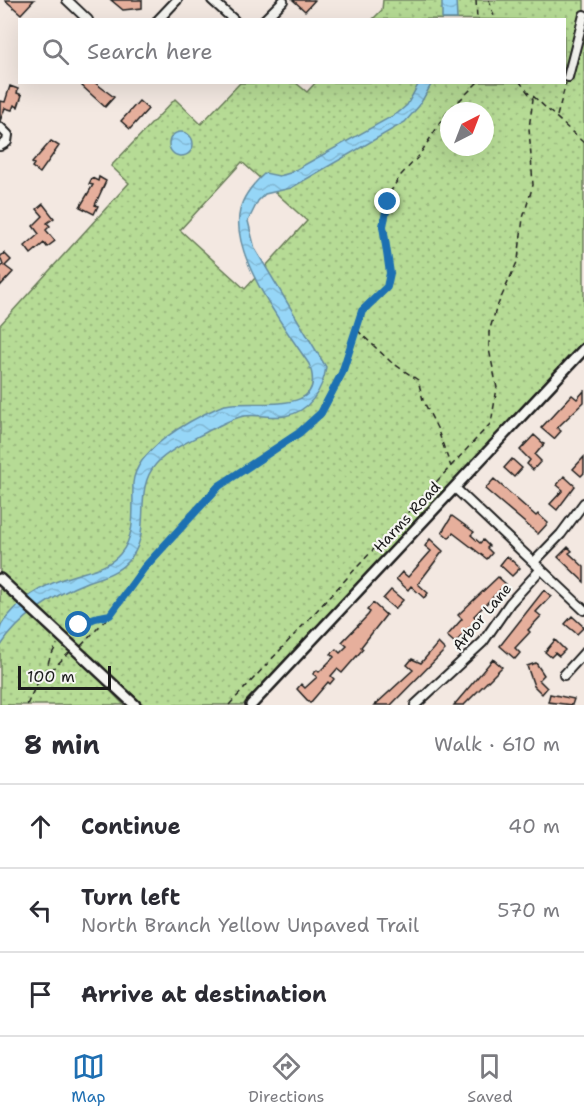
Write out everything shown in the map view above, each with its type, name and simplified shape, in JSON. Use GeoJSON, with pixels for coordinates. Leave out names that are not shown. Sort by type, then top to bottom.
{"type":"FeatureCollection","features":[{"type":"Feature","properties":{"kind":"main road","name":"Harms Road"},"geometry":{"type":"LineString","coordinates":[[251,705],[584,349]]}},
{"type":"Feature","properties":{"kind":"main road"},"geometry":{"type":"LineString","coordinates":[[0,579],[135,705]]}},
{"type":"Feature","properties":{"kind":"street"},"geometry":{"type":"LineString","coordinates":[[67,0],[86,18]]}},
{"type":"Feature","properties":{"kind":"street"},"geometry":{"type":"LineString","coordinates":[[160,18],[177,0]]}},
{"type":"Feature","properties":{"kind":"street"},"geometry":{"type":"LineString","coordinates":[[212,0],[232,18]]}},
{"type":"Feature","properties":{"kind":"street"},"geometry":{"type":"LineString","coordinates":[[266,18],[283,2]]}},
{"type":"Feature","properties":{"kind":"street"},"geometry":{"type":"LineString","coordinates":[[568,76],[584,15]]}},
{"type":"Feature","properties":{"kind":"street"},"geometry":{"type":"LineString","coordinates":[[0,127],[8,135],[6,142],[0,146]]}},
{"type":"Feature","properties":{"kind":"street"},"geometry":{"type":"LineString","coordinates":[[455,488],[584,610]]}},
{"type":"Feature","properties":{"kind":"street"},"geometry":{"type":"LineString","coordinates":[[534,562],[561,534],[584,503]]}},
{"type":"Feature","properties":{"kind":"street","name":"Arbor Lane"},"geometry":{"type":"LineString","coordinates":[[415,705],[483,642],[510,603],[541,569]]}},
{"type":"Feature","properties":{"kind":"street"},"geometry":{"type":"LineString","coordinates":[[564,675],[584,653]]}},
{"type":"Feature","properties":{"kind":"path"},"geometry":{"type":"LineString","coordinates":[[476,0],[477,18]]}},
{"type":"Feature","properties":{"kind":"path"},"geometry":{"type":"LineString","coordinates":[[489,0],[494,18]]}},
{"type":"Feature","properties":{"kind":"path"},"geometry":{"type":"LineString","coordinates":[[566,83],[568,76]]}},
{"type":"Feature","properties":{"kind":"path"},"geometry":{"type":"LineString","coordinates":[[27,705],[36,685],[75,649],[90,639],[144,568],[219,486],[299,433],[318,417],[342,373],[365,306],[384,293],[387,287],[390,273],[383,218],[391,191],[400,176],[418,157],[446,114],[476,84]]}},
{"type":"Feature","properties":{"kind":"path"},"geometry":{"type":"LineString","coordinates":[[522,84],[584,143]]}},
{"type":"Feature","properties":{"kind":"path"},"geometry":{"type":"LineString","coordinates":[[557,117],[566,84]]}},
{"type":"Feature","properties":{"kind":"path"},"geometry":{"type":"LineString","coordinates":[[229,705],[485,430],[493,414],[497,388],[489,349],[489,332],[496,309],[518,260],[523,218],[533,185],[529,128],[532,95]]}},
{"type":"Feature","properties":{"kind":"path"},"geometry":{"type":"LineString","coordinates":[[356,330],[391,362],[418,380],[423,400],[437,428],[451,467]]}},
{"type":"Feature","properties":{"kind":"path"},"geometry":{"type":"LineString","coordinates":[[70,631],[95,618],[110,615]]}},
{"type":"Feature","properties":{"kind":"path"},"geometry":{"type":"LineString","coordinates":[[46,675],[49,660],[57,644]]}},
{"type":"Feature","properties":{"kind":"green space"},"geometry":{"type":"Polygon","coordinates":[[[383,0],[584,0],[584,342],[243,705],[144,705],[0,573],[0,325],[129,183],[111,166],[175,99],[201,124],[239,84],[297,84],[307,92],[314,84],[566,84],[566,18],[374,18],[382,10],[383,0]],[[242,162],[180,230],[245,289],[307,221],[242,162]]]}},
{"type":"Feature","properties":{"kind":"green space"},"geometry":{"type":"Polygon","coordinates":[[[0,585],[70,649],[124,705],[0,705],[0,585]]]}},
{"type":"Feature","properties":{"kind":"water"},"geometry":{"type":"Polygon","coordinates":[[[442,0],[456,0],[457,18],[442,18],[442,0]]]}},
{"type":"Feature","properties":{"kind":"water"},"geometry":{"type":"Polygon","coordinates":[[[418,84],[431,84],[419,106],[405,122],[291,188],[265,194],[258,201],[248,221],[255,249],[326,367],[322,384],[313,399],[294,414],[275,417],[249,416],[231,420],[168,454],[156,464],[149,475],[143,500],[140,540],[127,562],[113,572],[75,587],[38,608],[17,626],[0,647],[1,625],[24,600],[56,582],[105,565],[120,554],[131,529],[133,483],[136,471],[154,447],[166,437],[219,407],[231,404],[282,403],[297,400],[308,394],[312,382],[309,364],[261,290],[243,248],[239,228],[241,205],[265,173],[279,176],[290,173],[398,113],[407,105],[418,84]]]}},
{"type":"Feature","properties":{"kind":"water"},"geometry":{"type":"Polygon","coordinates":[[[181,132],[190,135],[193,144],[190,153],[181,156],[172,153],[169,144],[172,135],[181,132]]]}},
{"type":"Feature","properties":{"kind":"building"},"geometry":{"type":"Polygon","coordinates":[[[5,0],[34,0],[21,14],[5,0]]]}},
{"type":"Feature","properties":{"kind":"building"},"geometry":{"type":"Polygon","coordinates":[[[111,0],[142,0],[142,8],[123,10],[111,0]]]}},
{"type":"Feature","properties":{"kind":"building"},"geometry":{"type":"Polygon","coordinates":[[[293,0],[315,0],[305,11],[293,0]]]}},
{"type":"Feature","properties":{"kind":"building"},"geometry":{"type":"Polygon","coordinates":[[[97,84],[114,97],[105,107],[82,86],[97,84]]]}},
{"type":"Feature","properties":{"kind":"building"},"geometry":{"type":"Polygon","coordinates":[[[10,86],[18,89],[17,93],[22,95],[18,107],[14,105],[12,110],[5,108],[0,121],[0,101],[5,102],[10,86]]]}},
{"type":"Feature","properties":{"kind":"building"},"geometry":{"type":"Polygon","coordinates":[[[139,101],[148,109],[130,129],[121,121],[139,101]]]}},
{"type":"Feature","properties":{"kind":"building"},"geometry":{"type":"Polygon","coordinates":[[[51,141],[59,146],[40,173],[32,167],[34,164],[32,163],[51,141]]]}},
{"type":"Feature","properties":{"kind":"building"},"geometry":{"type":"Polygon","coordinates":[[[99,177],[106,181],[95,205],[98,206],[94,214],[80,207],[93,185],[89,184],[92,178],[98,181],[99,177]]]}},
{"type":"Feature","properties":{"kind":"building"},"geometry":{"type":"Polygon","coordinates":[[[43,204],[54,218],[47,223],[50,226],[46,230],[55,241],[47,247],[44,243],[31,254],[25,246],[39,234],[33,226],[43,216],[37,209],[43,204]]]}},
{"type":"Feature","properties":{"kind":"building"},"geometry":{"type":"Polygon","coordinates":[[[4,253],[11,260],[5,266],[13,272],[0,286],[0,268],[3,265],[0,257],[4,253]]]}},
{"type":"Feature","properties":{"kind":"building"},"geometry":{"type":"Polygon","coordinates":[[[584,391],[584,402],[557,428],[561,431],[554,439],[541,428],[572,395],[577,399],[584,391]]]}},
{"type":"Feature","properties":{"kind":"building"},"geometry":{"type":"Polygon","coordinates":[[[534,435],[544,444],[535,455],[541,461],[533,470],[527,464],[530,460],[520,450],[534,435]]]}},
{"type":"Feature","properties":{"kind":"building"},"geometry":{"type":"Polygon","coordinates":[[[584,457],[584,473],[581,476],[573,469],[584,457]]]}},
{"type":"Feature","properties":{"kind":"building"},"geometry":{"type":"Polygon","coordinates":[[[512,459],[522,468],[514,477],[504,468],[512,459]]]}},
{"type":"Feature","properties":{"kind":"building"},"geometry":{"type":"Polygon","coordinates":[[[564,476],[575,486],[557,510],[550,504],[563,490],[557,485],[564,476]]]}},
{"type":"Feature","properties":{"kind":"building"},"geometry":{"type":"Polygon","coordinates":[[[494,479],[536,516],[538,514],[548,523],[538,534],[485,489],[494,479]]]}},
{"type":"Feature","properties":{"kind":"building"},"geometry":{"type":"Polygon","coordinates":[[[452,516],[474,532],[471,535],[480,543],[483,540],[489,546],[487,548],[492,553],[487,559],[453,533],[449,538],[442,532],[452,516]]]}},
{"type":"Feature","properties":{"kind":"building"},"geometry":{"type":"Polygon","coordinates":[[[430,539],[443,551],[418,584],[428,593],[424,598],[411,586],[408,590],[396,579],[402,572],[408,577],[431,551],[425,546],[430,539]]]}},
{"type":"Feature","properties":{"kind":"building"},"geometry":{"type":"Polygon","coordinates":[[[568,547],[572,551],[569,553],[584,567],[584,582],[558,557],[568,547]]]}},
{"type":"Feature","properties":{"kind":"building"},"geometry":{"type":"Polygon","coordinates":[[[507,556],[520,568],[512,576],[500,565],[507,556]]]}},
{"type":"Feature","properties":{"kind":"building"},"geometry":{"type":"Polygon","coordinates":[[[498,577],[506,584],[474,616],[477,619],[455,643],[447,636],[462,619],[458,615],[498,577]]]}},
{"type":"Feature","properties":{"kind":"building"},"geometry":{"type":"Polygon","coordinates":[[[391,590],[403,600],[395,609],[383,599],[391,590]]]}},
{"type":"Feature","properties":{"kind":"building"},"geometry":{"type":"Polygon","coordinates":[[[544,590],[551,596],[536,612],[541,616],[528,630],[530,632],[515,648],[520,653],[515,659],[500,646],[544,590]]]}},
{"type":"Feature","properties":{"kind":"building"},"geometry":{"type":"Polygon","coordinates":[[[373,603],[386,615],[361,647],[363,649],[342,673],[337,669],[331,676],[334,679],[330,684],[328,682],[310,703],[297,689],[301,684],[305,688],[317,677],[313,674],[317,670],[319,672],[334,657],[331,654],[336,649],[340,653],[347,646],[342,642],[368,615],[370,612],[367,610],[373,603]]]}},
{"type":"Feature","properties":{"kind":"building"},"geometry":{"type":"Polygon","coordinates":[[[572,616],[584,627],[577,634],[565,624],[572,616]]]}},
{"type":"Feature","properties":{"kind":"building"},"geometry":{"type":"Polygon","coordinates":[[[555,640],[565,650],[559,656],[555,653],[551,657],[545,652],[555,640]]]}},
{"type":"Feature","properties":{"kind":"building"},"geometry":{"type":"Polygon","coordinates":[[[438,643],[445,650],[391,705],[375,705],[413,670],[407,665],[412,659],[421,663],[438,643]]]}},
{"type":"Feature","properties":{"kind":"building"},"geometry":{"type":"Polygon","coordinates":[[[493,659],[502,667],[464,705],[454,705],[493,659]]]}},
{"type":"Feature","properties":{"kind":"building"},"geometry":{"type":"Polygon","coordinates":[[[536,663],[544,675],[539,680],[547,688],[542,694],[534,686],[527,666],[536,663]]]}},
{"type":"Feature","properties":{"kind":"building"},"geometry":{"type":"Polygon","coordinates":[[[550,694],[574,699],[572,705],[548,702],[550,694]]]}},
{"type":"Feature","properties":{"kind":"route"},"geometry":{"type":"LineString","coordinates":[[79,625],[110,615],[144,568],[219,486],[299,433],[314,422],[321,413],[346,365],[362,311],[368,303],[384,293],[387,287],[390,273],[383,218],[388,202]]}}]}
